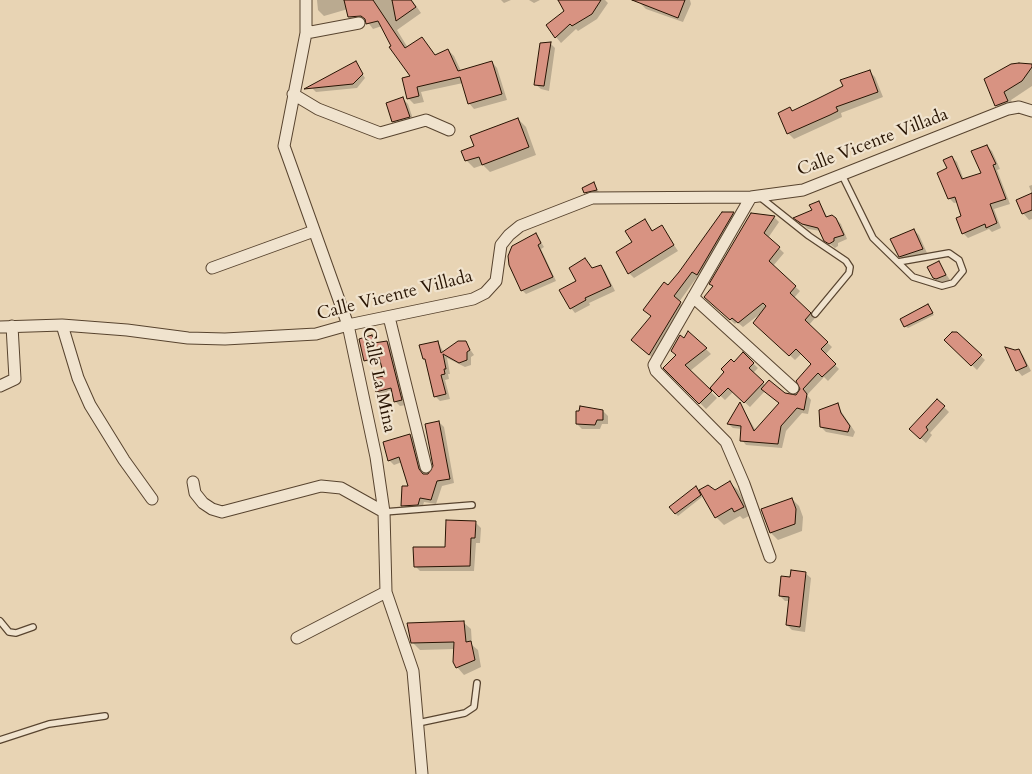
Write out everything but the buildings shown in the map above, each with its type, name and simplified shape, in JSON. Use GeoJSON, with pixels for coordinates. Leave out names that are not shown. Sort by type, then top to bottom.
{"type":"FeatureCollection","features":[{"type":"Feature","properties":{"kind":"street","name":"Calle La Mina"},"geometry":{"type":"LineString","coordinates":[[306,0],[306,33],[284,146],[348,325],[376,457],[384,512],[386,592],[413,671],[422,774]]}},
{"type":"Feature","properties":{"kind":"street"},"geometry":{"type":"LineString","coordinates":[[306,33],[359,23]]}},
{"type":"Feature","properties":{"kind":"street"},"geometry":{"type":"LineString","coordinates":[[293,94],[318,109],[380,133],[426,120],[448,130]]}},
{"type":"Feature","properties":{"kind":"street","name":"Calle Vicente Villada"},"geometry":{"type":"LineString","coordinates":[[6,327],[62,325],[127,330],[188,338],[225,339],[316,334],[348,325],[473,299],[485,293],[496,281],[501,244],[509,235],[520,226],[592,198],[755,197],[803,190],[1008,109],[1019,107],[1032,111]]}},
{"type":"Feature","properties":{"kind":"street"},"geometry":{"type":"LineString","coordinates":[[755,197],[656,360],[654,368],[726,442],[744,484],[770,557]]}},
{"type":"Feature","properties":{"kind":"street"},"geometry":{"type":"LineString","coordinates":[[212,268],[314,231]]}},
{"type":"Feature","properties":{"kind":"street"},"geometry":{"type":"LineString","coordinates":[[693,298],[793,388]]}},
{"type":"Feature","properties":{"kind":"street"},"geometry":{"type":"LineString","coordinates":[[389,317],[426,467]]}},
{"type":"Feature","properties":{"kind":"street"},"geometry":{"type":"LineString","coordinates":[[62,325],[78,378],[90,405],[124,460],[152,499]]}},
{"type":"Feature","properties":{"kind":"street"},"geometry":{"type":"LineString","coordinates":[[0,386],[15,379],[6,327]]}},
{"type":"Feature","properties":{"kind":"street"},"geometry":{"type":"LineString","coordinates":[[193,482],[196,493],[203,503],[212,509],[222,512],[321,486],[341,488],[384,512]]}},
{"type":"Feature","properties":{"kind":"street"},"geometry":{"type":"LineString","coordinates":[[297,638],[386,592]]}},
{"type":"Feature","properties":{"kind":"lane"},"geometry":{"type":"LineString","coordinates":[[842,175],[873,238],[913,277],[942,286],[953,283],[963,271],[959,260],[949,253],[898,262]]}},
{"type":"Feature","properties":{"kind":"lane"},"geometry":{"type":"LineString","coordinates":[[755,197],[846,261],[850,267],[849,273],[815,314]]}},
{"type":"Feature","properties":{"kind":"lane"},"geometry":{"type":"LineString","coordinates":[[384,512],[472,505]]}},
{"type":"Feature","properties":{"kind":"lane"},"geometry":{"type":"LineString","coordinates":[[0,621],[10,632],[16,633],[33,627]]}},
{"type":"Feature","properties":{"kind":"lane"},"geometry":{"type":"LineString","coordinates":[[418,723],[465,713],[474,707],[477,683]]}},
{"type":"Feature","properties":{"kind":"lane"},"geometry":{"type":"LineString","coordinates":[[0,740],[49,724],[105,716]]}}]}
